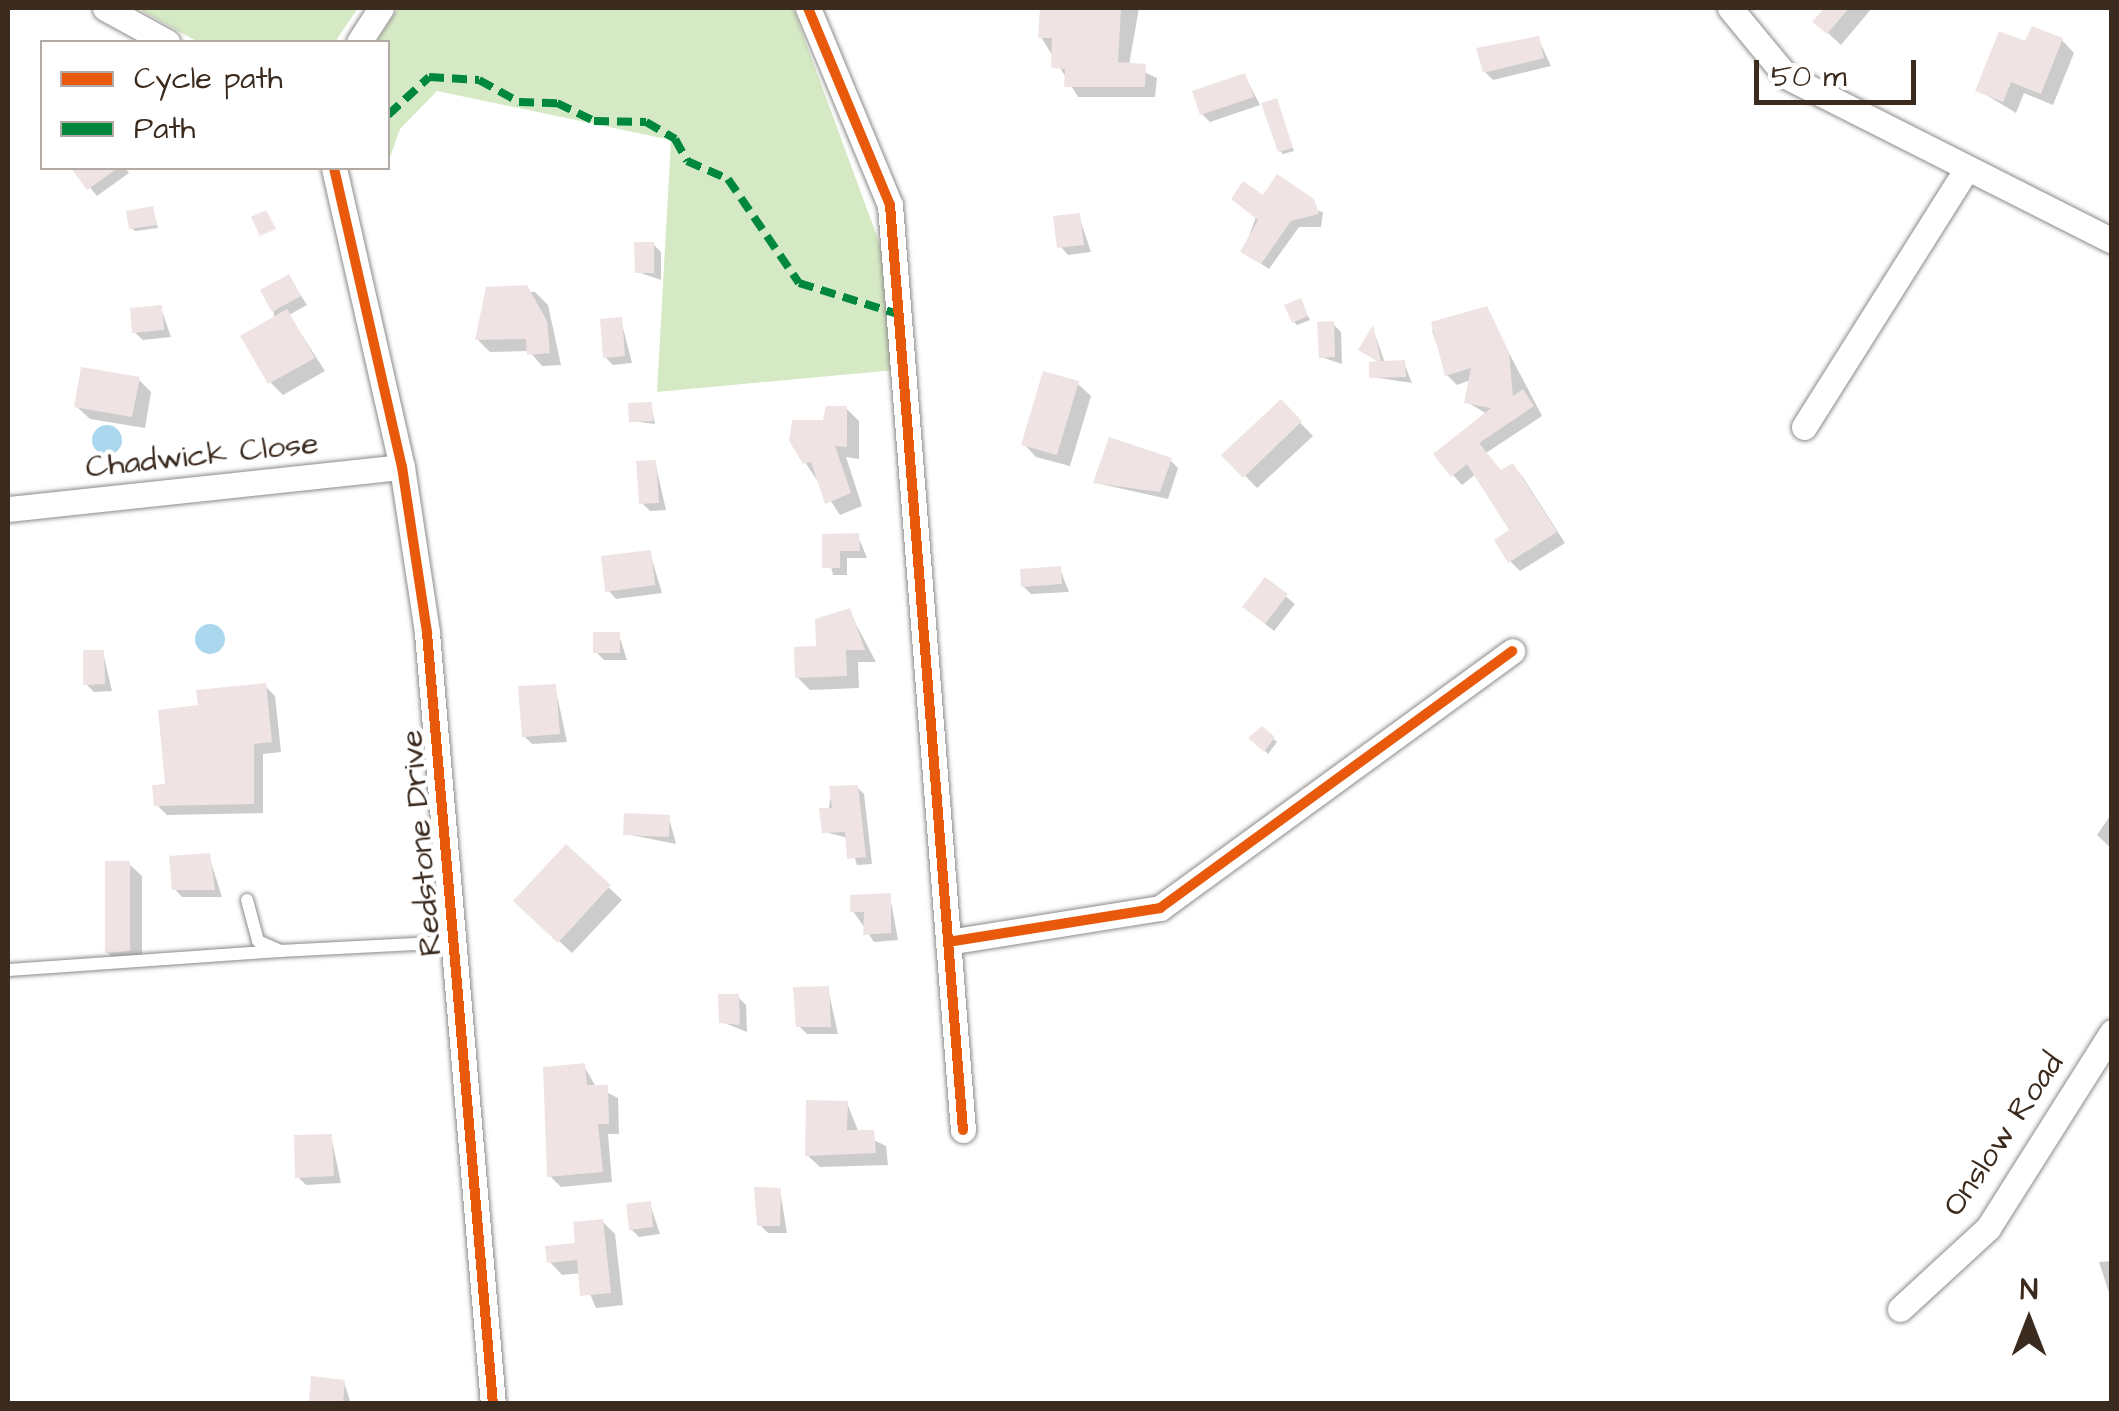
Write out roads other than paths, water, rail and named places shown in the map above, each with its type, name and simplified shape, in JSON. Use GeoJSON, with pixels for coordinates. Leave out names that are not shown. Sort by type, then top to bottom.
{"type":"FeatureCollection","features":[{"type":"Feature","properties":{"kind":"street"},"geometry":{"type":"LineString","coordinates":[[105,8],[163,40]]}},
{"type":"Feature","properties":{"kind":"street"},"geometry":{"type":"LineString","coordinates":[[360,40],[381,8]]}},
{"type":"Feature","properties":{"kind":"street"},"geometry":{"type":"LineString","coordinates":[[808,8],[890,206],[963,1130]]}},
{"type":"Feature","properties":{"kind":"street"},"geometry":{"type":"LineString","coordinates":[[1730,8],[1786,76],[2112,241]]}},
{"type":"Feature","properties":{"kind":"street"},"geometry":{"type":"LineString","coordinates":[[1804,426],[1967,168]]}},
{"type":"Feature","properties":{"kind":"street","name":"Redstone Drive"},"geometry":{"type":"LineString","coordinates":[[334,170],[402,467],[456,942],[493,1404]]}},
{"type":"Feature","properties":{"kind":"street","name":"Chadwick Close"},"geometry":{"type":"LineString","coordinates":[[8,509],[402,467]]}},
{"type":"Feature","properties":{"kind":"street"},"geometry":{"type":"LineString","coordinates":[[948,942],[1160,908],[1512,651]]}},
{"type":"Feature","properties":{"kind":"street","name":"Onslow Road"},"geometry":{"type":"LineString","coordinates":[[1900,1308],[1988,1228],[2112,1032]]}},
{"type":"Feature","properties":{"kind":"lane"},"geometry":{"type":"LineString","coordinates":[[247,900],[258,941],[280,951]]}},
{"type":"Feature","properties":{"kind":"lane"},"geometry":{"type":"LineString","coordinates":[[8,970],[456,942]]}},
{"type":"Feature","properties":{"kind":"water"},"geometry":{"type":"Polygon","coordinates":[[[107,425],[117,430],[122,440],[117,450],[107,455],[97,450],[92,440],[97,430],[107,425]]]}},
{"type":"Feature","properties":{"kind":"water"},"geometry":{"type":"Polygon","coordinates":[[[210,624],[220,629],[225,639],[220,649],[210,654],[200,649],[195,639],[200,629],[210,624]]]}}]}
